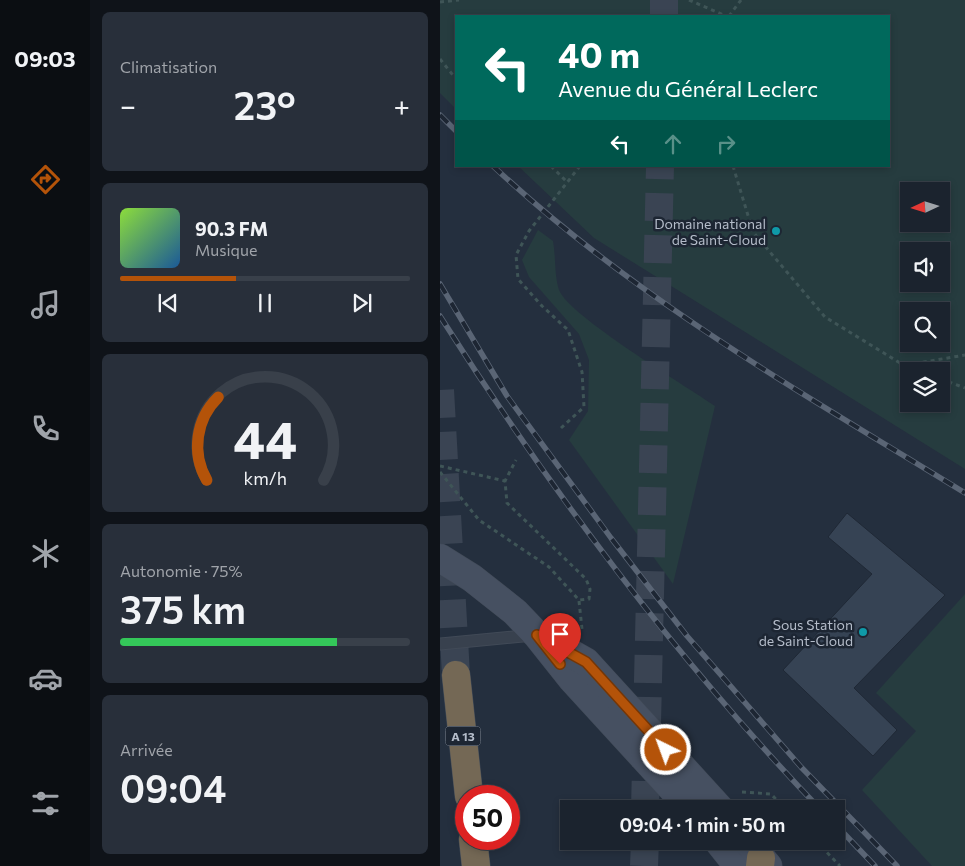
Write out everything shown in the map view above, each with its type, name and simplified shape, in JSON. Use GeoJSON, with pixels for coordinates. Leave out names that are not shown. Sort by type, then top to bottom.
{"type":"FeatureCollection","features":[{"type":"Feature","properties":{"kind":"highway","name":"A 13"},"geometry":{"type":"LineString","coordinates":[[456,675],[468,785]]}},
{"type":"Feature","properties":{"kind":"highway"},"geometry":{"type":"LineString","coordinates":[[474,850],[476,866]]}},
{"type":"Feature","properties":{"kind":"main road"},"geometry":{"type":"LineString","coordinates":[[440,558],[493,594],[537,635],[572,679],[704,800]]}},
{"type":"Feature","properties":{"kind":"main road"},"geometry":{"type":"LineString","coordinates":[[736,850],[755,859]]}},
{"type":"Feature","properties":{"kind":"lane"},"geometry":{"type":"LineString","coordinates":[[440,644],[537,635]]}},
{"type":"Feature","properties":{"kind":"path"},"geometry":{"type":"LineString","coordinates":[[440,2],[458,0]]}},
{"type":"Feature","properties":{"kind":"path"},"geometry":{"type":"LineString","coordinates":[[689,0],[725,15]]}},
{"type":"Feature","properties":{"kind":"path"},"geometry":{"type":"LineString","coordinates":[[728,15],[741,0]]}},
{"type":"Feature","properties":{"kind":"path"},"geometry":{"type":"LineString","coordinates":[[440,59],[455,77]]}},
{"type":"Feature","properties":{"kind":"path"},"geometry":{"type":"LineString","coordinates":[[552,167],[566,181]]}},
{"type":"Feature","properties":{"kind":"path"},"geometry":{"type":"LineString","coordinates":[[561,428],[584,407],[582,372],[568,330],[518,279],[516,255],[529,231],[556,198],[566,181],[579,167]]}},
{"type":"Feature","properties":{"kind":"path"},"geometry":{"type":"LineString","coordinates":[[733,167],[753,232],[825,317],[900,364]]}},
{"type":"Feature","properties":{"kind":"path"},"geometry":{"type":"LineString","coordinates":[[926,362],[965,355]]}},
{"type":"Feature","properties":{"kind":"path"},"geometry":{"type":"LineString","coordinates":[[950,382],[965,388]]}},
{"type":"Feature","properties":{"kind":"path"},"geometry":{"type":"LineString","coordinates":[[440,472],[479,520],[549,567],[579,600],[589,598],[590,589],[586,580],[507,503],[505,481],[516,460]]}},
{"type":"Feature","properties":{"kind":"path"},"geometry":{"type":"LineString","coordinates":[[440,466],[505,481]]}},
{"type":"Feature","properties":{"kind":"path"},"geometry":{"type":"LineString","coordinates":[[733,800],[770,794],[776,800]]}},
{"type":"Feature","properties":{"kind":"path"},"geometry":{"type":"LineString","coordinates":[[825,850],[840,866]]}},
{"type":"Feature","properties":{"kind":"green space","name":"Domaine national de Saint-Cloud"},"geometry":{"type":"Polygon","coordinates":[[[440,0],[965,0],[965,469],[594,238],[519,167],[890,167],[890,15],[455,15],[455,108],[440,93],[440,0]]]}},
{"type":"Feature","properties":{"kind":"green space"},"geometry":{"type":"Polygon","coordinates":[[[538,230],[553,241],[557,284],[567,302],[605,333],[715,406],[673,584],[569,440],[588,411],[589,360],[579,334],[529,277],[522,260],[538,230]]]}},
{"type":"Feature","properties":{"kind":"green space"},"geometry":{"type":"Polygon","coordinates":[[[965,594],[965,866],[932,866],[862,790],[916,731],[876,693],[965,594]]]}},
{"type":"Feature","properties":{"kind":"building","name":"Sous Station de Saint-Cloud"},"geometry":{"type":"Polygon","coordinates":[[[847,513],[945,595],[854,688],[897,730],[873,756],[783,670],[872,574],[828,537],[847,513]]]}},
{"type":"Feature","properties":{"kind":"tunnel"},"geometry":{"type":"LineString","coordinates":[[664,0],[664,15]]}},
{"type":"Feature","properties":{"kind":"tunnel"},"geometry":{"type":"LineString","coordinates":[[645,800],[660,167]]}},
{"type":"Feature","properties":{"kind":"tunnel"},"geometry":{"type":"LineString","coordinates":[[440,390],[456,675]]}},
{"type":"Feature","properties":{"kind":"tunnel"},"geometry":{"type":"LineString","coordinates":[[644,866],[645,850]]}},
{"type":"Feature","properties":{"kind":"railway"},"geometry":{"type":"LineString","coordinates":[[440,115],[455,130]]}},
{"type":"Feature","properties":{"kind":"railway"},"geometry":{"type":"LineString","coordinates":[[494,167],[547,214],[603,259],[661,301],[781,380],[965,493]]}},
{"type":"Feature","properties":{"kind":"railway"},"geometry":{"type":"LineString","coordinates":[[440,284],[507,396],[611,538],[687,636],[801,767],[897,866]]}},
{"type":"Feature","properties":{"kind":"railway"},"geometry":{"type":"LineString","coordinates":[[440,316],[526,446],[618,572],[715,693],[812,800]]}},
{"type":"Feature","properties":{"kind":"railway"},"geometry":{"type":"LineString","coordinates":[[845,834],[875,866]]}},
{"type":"Feature","properties":{"kind":"place","name":"Domaine national de Saint-Cloud"},"geometry":{"type":"Point","coordinates":[776,231]}},
{"type":"Feature","properties":{"kind":"place","name":"Sous Station de Saint-Cloud"},"geometry":{"type":"Point","coordinates":[863,632]}},
{"type":"Feature","properties":{"kind":"route"},"geometry":{"type":"LineString","coordinates":[[560,664],[537,635],[586,662],[666,750]]}}]}
